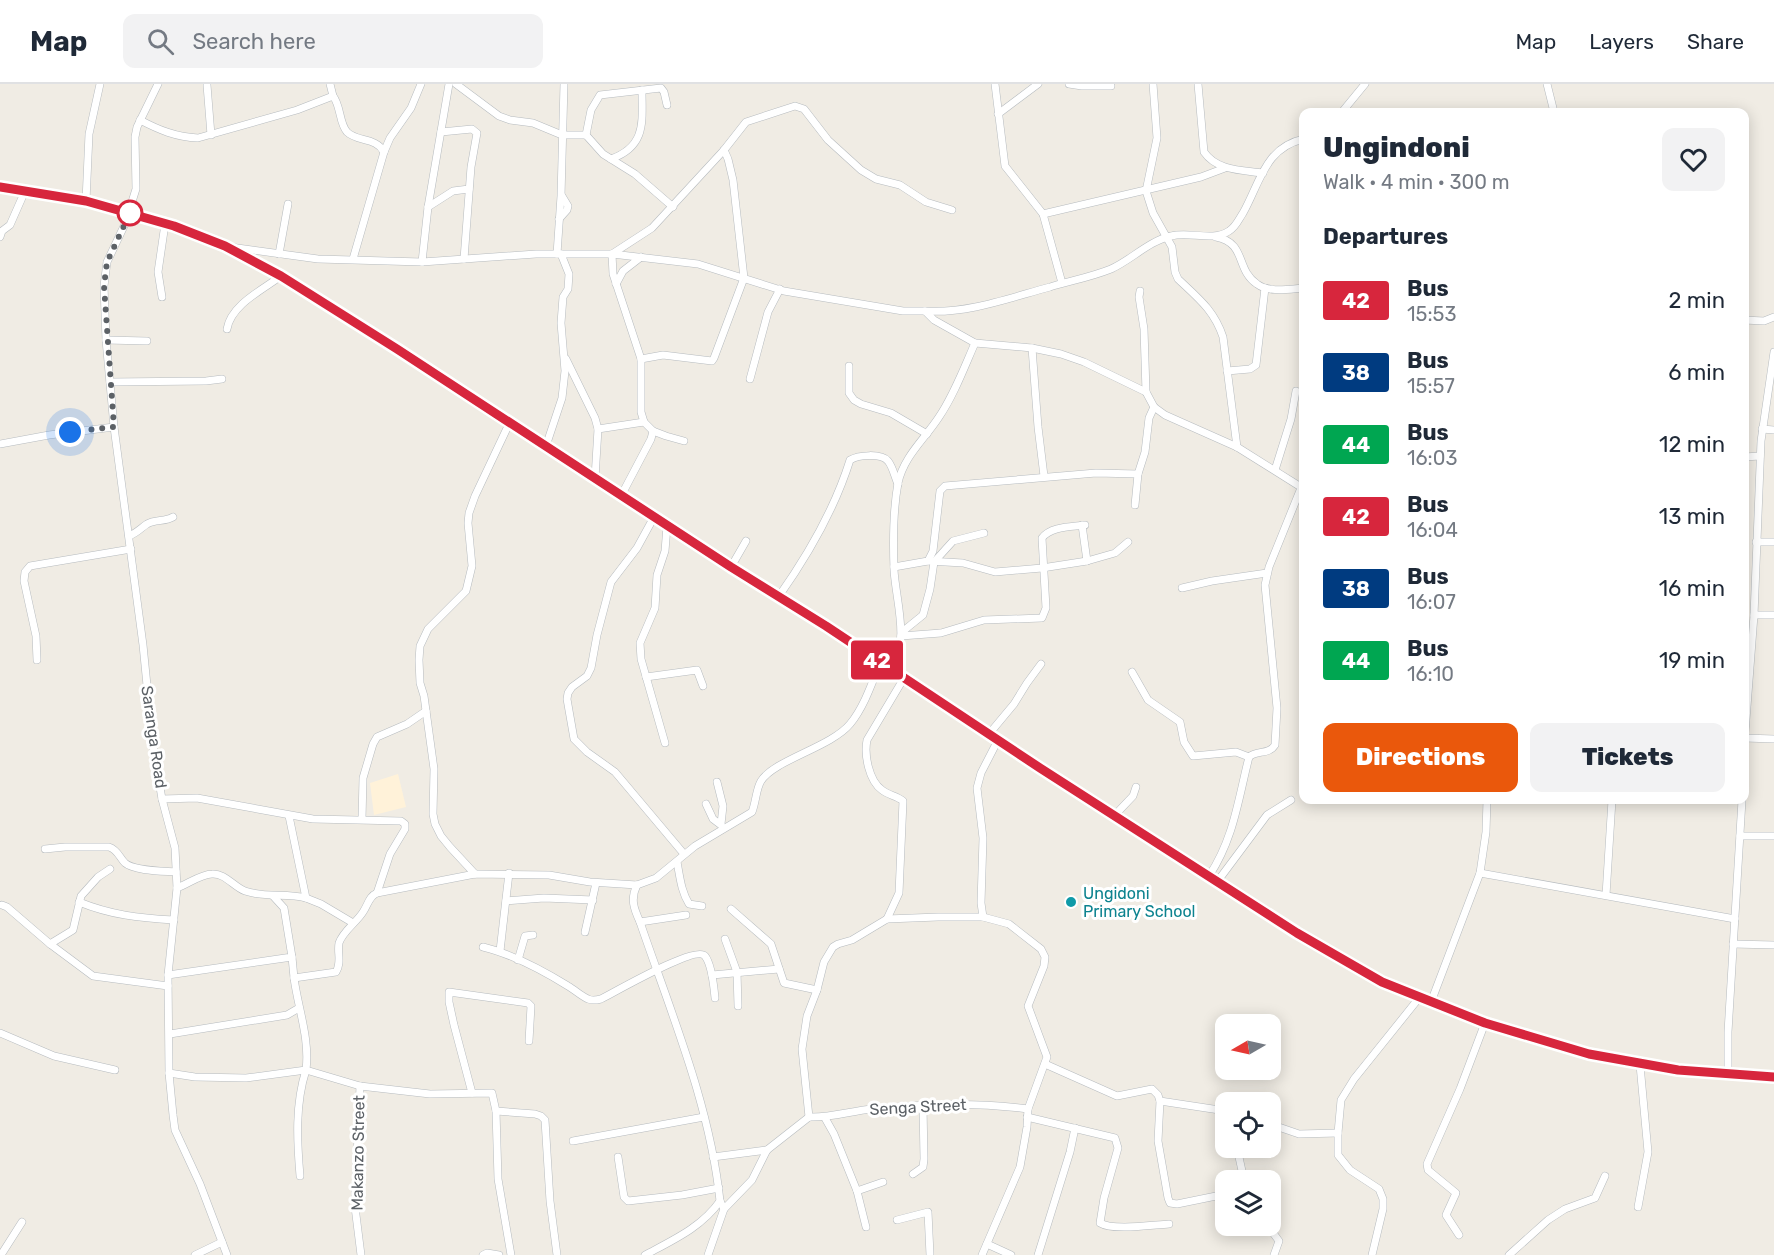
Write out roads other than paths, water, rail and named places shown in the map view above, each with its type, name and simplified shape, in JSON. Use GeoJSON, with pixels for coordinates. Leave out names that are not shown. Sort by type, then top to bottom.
{"type":"FeatureCollection","features":[{"type":"Feature","properties":{"kind":"main road"},"geometry":{"type":"LineString","coordinates":[[0,187],[86,201],[165,224],[225,246],[281,276],[779,596],[1114,816],[1345,962],[1382,982],[1485,1023],[1560,1047],[1640,1065],[1774,1077]]}},
{"type":"Feature","properties":{"kind":"street"},"geometry":{"type":"LineString","coordinates":[[86,201],[89,134],[100,84]]}},
{"type":"Feature","properties":{"kind":"street","name":"Saranga Road"},"geometry":{"type":"LineString","coordinates":[[158,84],[140,120],[135,137],[136,189],[130,213],[107,262],[104,286],[106,340],[114,427],[131,549],[150,722],[162,799],[175,848],[177,888],[168,975],[170,1073],[175,1130],[200,1184],[227,1255]]}},
{"type":"Feature","properties":{"kind":"street"},"geometry":{"type":"LineString","coordinates":[[209,84],[211,135]]}},
{"type":"Feature","properties":{"kind":"street"},"geometry":{"type":"LineString","coordinates":[[330,84],[346,130],[350,134],[376,143],[384,152]]}},
{"type":"Feature","properties":{"kind":"street"},"geometry":{"type":"LineString","coordinates":[[354,259],[384,152],[390,138],[411,108],[421,84]]}},
{"type":"Feature","properties":{"kind":"street"},"geometry":{"type":"LineString","coordinates":[[423,262],[428,207],[449,84]]}},
{"type":"Feature","properties":{"kind":"street"},"geometry":{"type":"LineString","coordinates":[[456,84],[499,116],[533,123],[562,135],[586,135],[603,154],[635,174],[673,207]]}},
{"type":"Feature","properties":{"kind":"street"},"geometry":{"type":"LineString","coordinates":[[546,446],[562,398],[565,371],[561,323],[563,297],[568,289],[569,274],[559,254],[564,84]]}},
{"type":"Feature","properties":{"kind":"street"},"geometry":{"type":"LineString","coordinates":[[995,84],[1005,166],[1043,214],[1062,283]]}},
{"type":"Feature","properties":{"kind":"street"},"geometry":{"type":"LineString","coordinates":[[998,114],[1038,84]]}},
{"type":"Feature","properties":{"kind":"street"},"geometry":{"type":"LineString","coordinates":[[1069,84],[1111,86]]}},
{"type":"Feature","properties":{"kind":"street"},"geometry":{"type":"LineString","coordinates":[[1153,84],[1157,138],[1146,191],[1152,213],[1172,247],[1178,279],[1211,310],[1223,337],[1237,447]]}},
{"type":"Feature","properties":{"kind":"street"},"geometry":{"type":"LineString","coordinates":[[1198,84],[1204,152],[1207,157],[1225,168],[1263,173]]}},
{"type":"Feature","properties":{"kind":"street"},"geometry":{"type":"LineString","coordinates":[[1345,108],[1365,84]]}},
{"type":"Feature","properties":{"kind":"street"},"geometry":{"type":"LineString","coordinates":[[1547,84],[1553,108]]}},
{"type":"Feature","properties":{"kind":"street"},"geometry":{"type":"LineString","coordinates":[[586,135],[591,110],[597,98],[609,93],[661,88],[667,105]]}},
{"type":"Feature","properties":{"kind":"street"},"geometry":{"type":"LineString","coordinates":[[611,159],[624,153],[639,139],[642,90]]}},
{"type":"Feature","properties":{"kind":"street"},"geometry":{"type":"LineString","coordinates":[[140,120],[154,129],[182,138],[198,138],[297,110],[333,96]]}},
{"type":"Feature","properties":{"kind":"street"},"geometry":{"type":"LineString","coordinates":[[612,254],[652,228],[747,122],[798,106],[804,110],[835,148],[861,170],[876,179],[900,185],[926,202],[952,210]]}},
{"type":"Feature","properties":{"kind":"street"},"geometry":{"type":"LineString","coordinates":[[441,132],[472,129],[477,133],[469,189],[464,260]]}},
{"type":"Feature","properties":{"kind":"street"},"geometry":{"type":"LineString","coordinates":[[1214,236],[1230,230],[1237,224],[1272,157],[1292,141],[1299,140]]}},
{"type":"Feature","properties":{"kind":"street"},"geometry":{"type":"LineString","coordinates":[[641,359],[663,354],[712,361],[714,358],[744,278],[733,180],[724,150]]}},
{"type":"Feature","properties":{"kind":"street"},"geometry":{"type":"LineString","coordinates":[[1043,214],[1146,191],[1208,175],[1225,168]]}},
{"type":"Feature","properties":{"kind":"street"},"geometry":{"type":"LineString","coordinates":[[428,207],[453,191],[469,189]]}},
{"type":"Feature","properties":{"kind":"street"},"geometry":{"type":"LineString","coordinates":[[0,237],[2,231],[10,225],[25,190]]}},
{"type":"Feature","properties":{"kind":"street"},"geometry":{"type":"LineString","coordinates":[[279,254],[288,204]]}},
{"type":"Feature","properties":{"kind":"street"},"geometry":{"type":"LineString","coordinates":[[162,297],[158,272],[165,224]]}},
{"type":"Feature","properties":{"kind":"street"},"geometry":{"type":"LineString","coordinates":[[1237,224],[1236,246],[1245,270],[1257,284],[1265,288],[1299,288]]}},
{"type":"Feature","properties":{"kind":"street"},"geometry":{"type":"LineString","coordinates":[[225,246],[318,259],[423,262],[559,254],[612,254],[698,264],[780,289],[903,310],[941,312],[977,306],[1088,278],[1112,268],[1166,237],[1185,234],[1214,236],[1224,238],[1236,246]]}},
{"type":"Feature","properties":{"kind":"street"},"geometry":{"type":"LineString","coordinates":[[612,254],[613,274],[641,359],[641,412],[644,422],[653,430],[684,441]]}},
{"type":"Feature","properties":{"kind":"street"},"geometry":{"type":"LineString","coordinates":[[616,284],[623,271],[641,257]]}},
{"type":"Feature","properties":{"kind":"street"},"geometry":{"type":"LineString","coordinates":[[227,329],[229,320],[236,311],[281,276]]}},
{"type":"Feature","properties":{"kind":"street"},"geometry":{"type":"LineString","coordinates":[[1227,371],[1250,369],[1256,365],[1265,288]]}},
{"type":"Feature","properties":{"kind":"street"},"geometry":{"type":"LineString","coordinates":[[750,379],[768,312],[780,289]]}},
{"type":"Feature","properties":{"kind":"street"},"geometry":{"type":"LineString","coordinates":[[1140,291],[1146,392],[1154,407],[1165,415],[1237,447],[1299,485]]}},
{"type":"Feature","properties":{"kind":"street"},"geometry":{"type":"LineString","coordinates":[[925,311],[934,320],[975,343],[1032,348],[1073,358],[1146,392]]}},
{"type":"Feature","properties":{"kind":"street"},"geometry":{"type":"LineString","coordinates":[[1749,320],[1764,321],[1774,317]]}},
{"type":"Feature","properties":{"kind":"street"},"geometry":{"type":"LineString","coordinates":[[106,340],[147,341]]}},
{"type":"Feature","properties":{"kind":"street"},"geometry":{"type":"LineString","coordinates":[[891,669],[899,653],[902,634],[894,567],[898,484],[913,450],[927,434],[950,398],[975,343]]}},
{"type":"Feature","properties":{"kind":"street"},"geometry":{"type":"LineString","coordinates":[[1032,348],[1044,476]]}},
{"type":"Feature","properties":{"kind":"street"},"geometry":{"type":"LineString","coordinates":[[1749,652],[1754,615],[1762,429],[1774,352]]}},
{"type":"Feature","properties":{"kind":"street"},"geometry":{"type":"LineString","coordinates":[[564,357],[595,418],[598,429],[595,478]]}},
{"type":"Feature","properties":{"kind":"street"},"geometry":{"type":"LineString","coordinates":[[849,366],[849,393],[854,400],[891,413],[927,434]]}},
{"type":"Feature","properties":{"kind":"street"},"geometry":{"type":"LineString","coordinates":[[110,382],[222,379]]}},
{"type":"Feature","properties":{"kind":"street"},"geometry":{"type":"LineString","coordinates":[[1275,470],[1291,419],[1296,391]]}},
{"type":"Feature","properties":{"kind":"street"},"geometry":{"type":"LineString","coordinates":[[1136,505],[1138,474],[1145,452],[1149,418],[1154,407]]}},
{"type":"Feature","properties":{"kind":"street"},"geometry":{"type":"LineString","coordinates":[[598,429],[644,422]]}},
{"type":"Feature","properties":{"kind":"street"},"geometry":{"type":"LineString","coordinates":[[475,873],[450,848],[435,824],[433,814],[434,769],[420,684],[420,646],[428,629],[466,591],[472,566],[469,513],[509,424]]}},
{"type":"Feature","properties":{"kind":"street"},"geometry":{"type":"LineString","coordinates":[[0,444],[114,427]]}},
{"type":"Feature","properties":{"kind":"street"},"geometry":{"type":"LineString","coordinates":[[1762,429],[1774,430]]}},
{"type":"Feature","properties":{"kind":"street"},"geometry":{"type":"LineString","coordinates":[[621,496],[651,439],[653,430]]}},
{"type":"Feature","properties":{"kind":"street"},"geometry":{"type":"LineString","coordinates":[[779,596],[802,562],[842,484],[850,460],[863,456],[883,458],[888,461],[898,484]]}},
{"type":"Feature","properties":{"kind":"street"},"geometry":{"type":"LineString","coordinates":[[1749,457],[1760,456]]}},
{"type":"Feature","properties":{"kind":"street"},"geometry":{"type":"LineString","coordinates":[[902,634],[922,615],[930,590],[931,562],[940,491],[945,486],[1044,476],[1096,473],[1138,474]]}},
{"type":"Feature","properties":{"kind":"street"},"geometry":{"type":"LineString","coordinates":[[1209,876],[1233,829],[1251,754],[1269,751],[1275,745],[1277,708],[1265,598],[1267,573],[1299,494]]}},
{"type":"Feature","properties":{"kind":"street"},"geometry":{"type":"LineString","coordinates":[[129,536],[150,523],[169,520],[173,517]]}},
{"type":"Feature","properties":{"kind":"street"},"geometry":{"type":"LineString","coordinates":[[654,517],[637,548],[612,582],[597,635],[591,668],[587,676],[572,687],[567,699],[574,739],[587,752],[615,772],[684,854]]}},
{"type":"Feature","properties":{"kind":"street"},"geometry":{"type":"LineString","coordinates":[[902,634],[940,633],[984,620],[1042,618],[1046,608],[1041,544],[1046,533],[1056,529],[1083,525],[1087,561]]}},
{"type":"Feature","properties":{"kind":"street"},"geometry":{"type":"LineString","coordinates":[[665,743],[640,659],[640,643],[655,608],[657,575],[665,551],[667,526]]}},
{"type":"Feature","properties":{"kind":"street"},"geometry":{"type":"LineString","coordinates":[[931,562],[953,541],[984,533]]}},
{"type":"Feature","properties":{"kind":"street"},"geometry":{"type":"LineString","coordinates":[[731,567],[746,541]]}},
{"type":"Feature","properties":{"kind":"street"},"geometry":{"type":"LineString","coordinates":[[894,567],[931,562],[963,563],[995,572],[1042,568],[1087,561],[1115,553],[1128,542]]}},
{"type":"Feature","properties":{"kind":"street"},"geometry":{"type":"LineString","coordinates":[[1756,542],[1774,542]]}},
{"type":"Feature","properties":{"kind":"street"},"geometry":{"type":"LineString","coordinates":[[37,660],[36,636],[24,581],[30,566],[131,549]]}},
{"type":"Feature","properties":{"kind":"street"},"geometry":{"type":"LineString","coordinates":[[1182,588],[1212,580],[1267,573]]}},
{"type":"Feature","properties":{"kind":"street"},"geometry":{"type":"LineString","coordinates":[[1754,615],[1774,615]]}},
{"type":"Feature","properties":{"kind":"street"},"geometry":{"type":"LineString","coordinates":[[294,978],[336,972],[340,966],[339,945],[362,914],[372,895],[377,893],[475,873],[549,875],[597,883],[637,885],[656,878],[684,854],[722,827],[752,812],[760,783],[765,776],[832,738],[849,725],[867,696],[880,663]]}},
{"type":"Feature","properties":{"kind":"street"},"geometry":{"type":"LineString","coordinates":[[989,734],[1014,704],[1041,664]]}},
{"type":"Feature","properties":{"kind":"street"},"geometry":{"type":"LineString","coordinates":[[646,677],[698,669],[703,686]]}},
{"type":"Feature","properties":{"kind":"street"},"geometry":{"type":"LineString","coordinates":[[1132,672],[1148,700],[1180,722],[1184,742],[1193,756],[1236,752],[1249,758]]}},
{"type":"Feature","properties":{"kind":"street"},"geometry":{"type":"LineString","coordinates":[[887,919],[901,887],[904,805],[903,801],[885,793],[874,782],[866,747],[867,740],[904,678]]}},
{"type":"Feature","properties":{"kind":"street"},"geometry":{"type":"LineString","coordinates":[[362,819],[363,778],[377,737],[407,724],[426,711]]}},
{"type":"Feature","properties":{"kind":"street"},"geometry":{"type":"LineString","coordinates":[[1749,738],[1774,739]]}},
{"type":"Feature","properties":{"kind":"street"},"geometry":{"type":"LineString","coordinates":[[983,917],[981,903],[983,838],[977,788],[981,773],[998,740]]}},
{"type":"Feature","properties":{"kind":"street"},"geometry":{"type":"LineString","coordinates":[[717,782],[723,806],[722,827]]}},
{"type":"Feature","properties":{"kind":"street"},"geometry":{"type":"LineString","coordinates":[[1114,816],[1133,796],[1136,787]]}},
{"type":"Feature","properties":{"kind":"street"},"geometry":{"type":"LineString","coordinates":[[162,799],[197,798],[289,816],[338,821],[362,819],[401,821],[405,824],[405,829],[390,854],[377,893]]}},
{"type":"Feature","properties":{"kind":"street"},"geometry":{"type":"LineString","coordinates":[[1217,882],[1268,814],[1291,800]]}},
{"type":"Feature","properties":{"kind":"street"},"geometry":{"type":"LineString","coordinates":[[706,804],[713,819],[722,827]]}},
{"type":"Feature","properties":{"kind":"street"},"geometry":{"type":"LineString","coordinates":[[1431,1002],[1480,873],[1485,842],[1487,804]]}},
{"type":"Feature","properties":{"kind":"street"},"geometry":{"type":"LineString","coordinates":[[1606,895],[1612,804]]}},
{"type":"Feature","properties":{"kind":"street"},"geometry":{"type":"LineString","coordinates":[[1728,1074],[1728,1032],[1742,804]]}},
{"type":"Feature","properties":{"kind":"street"},"geometry":{"type":"LineString","coordinates":[[289,816],[306,898]]}},
{"type":"Feature","properties":{"kind":"street"},"geometry":{"type":"LineString","coordinates":[[1740,836],[1774,836]]}},
{"type":"Feature","properties":{"kind":"street"},"geometry":{"type":"LineString","coordinates":[[45,849],[109,847],[115,849],[126,864],[138,868],[177,872]]}},
{"type":"Feature","properties":{"kind":"street"},"geometry":{"type":"LineString","coordinates":[[677,862],[682,891],[687,901],[689,904],[702,906]]}},
{"type":"Feature","properties":{"kind":"street"},"geometry":{"type":"LineString","coordinates":[[50,944],[73,930],[78,902],[89,886],[110,869]]}},
{"type":"Feature","properties":{"kind":"street"},"geometry":{"type":"LineString","coordinates":[[177,888],[215,873],[243,891],[306,898],[354,923]]}},
{"type":"Feature","properties":{"kind":"street"},"geometry":{"type":"LineString","coordinates":[[500,951],[509,873]]}},
{"type":"Feature","properties":{"kind":"street"},"geometry":{"type":"LineString","coordinates":[[1480,873],[1735,919]]}},
{"type":"Feature","properties":{"kind":"street"},"geometry":{"type":"LineString","coordinates":[[585,932],[597,883]]}},
{"type":"Feature","properties":{"kind":"street"},"geometry":{"type":"LineString","coordinates":[[637,885],[633,892],[633,907],[690,1065],[713,1157],[720,1201],[724,1209]]}},
{"type":"Feature","properties":{"kind":"street"},"geometry":{"type":"LineString","coordinates":[[273,896],[284,908],[306,1042],[306,1070],[297,1136],[300,1176]]}},
{"type":"Feature","properties":{"kind":"street"},"geometry":{"type":"LineString","coordinates":[[506,900],[544,898],[592,900]]}},
{"type":"Feature","properties":{"kind":"street"},"geometry":{"type":"LineString","coordinates":[[78,902],[102,912],[136,918],[174,920]]}},
{"type":"Feature","properties":{"kind":"street"},"geometry":{"type":"LineString","coordinates":[[2,905],[8,907],[50,944],[93,976],[168,986]]}},
{"type":"Feature","properties":{"kind":"street"},"geometry":{"type":"LineString","coordinates":[[731,909],[771,944],[784,983],[817,990]]}},
{"type":"Feature","properties":{"kind":"street"},"geometry":{"type":"LineString","coordinates":[[640,922],[686,915]]}},
{"type":"Feature","properties":{"kind":"street"},"geometry":{"type":"LineString","coordinates":[[708,1255],[724,1209],[752,1180],[767,1150],[809,1117],[802,1049],[807,1016],[824,962],[835,945],[852,940],[887,919],[983,917],[1009,924],[1044,953],[1044,966],[1028,1006],[1046,1051],[1045,1064],[1028,1113],[1020,1167],[982,1255]]}},
{"type":"Feature","properties":{"kind":"street"},"geometry":{"type":"LineString","coordinates":[[518,960],[525,936],[533,935]]}},
{"type":"Feature","properties":{"kind":"street"},"geometry":{"type":"LineString","coordinates":[[725,939],[737,972],[738,1006]]}},
{"type":"Feature","properties":{"kind":"street"},"geometry":{"type":"LineString","coordinates":[[1733,944],[1774,945]]}},
{"type":"Feature","properties":{"kind":"street"},"geometry":{"type":"LineString","coordinates":[[483,947],[500,951],[593,1000],[601,999],[656,970],[701,954],[705,956],[712,975],[715,998]]}},
{"type":"Feature","properties":{"kind":"street"},"geometry":{"type":"LineString","coordinates":[[168,975],[292,957]]}},
{"type":"Feature","properties":{"kind":"street"},"geometry":{"type":"LineString","coordinates":[[712,975],[780,969]]}},
{"type":"Feature","properties":{"kind":"street"},"geometry":{"type":"LineString","coordinates":[[472,1093],[448,1002],[449,992],[528,1004],[531,1006],[532,1014],[529,1041]]}},
{"type":"Feature","properties":{"kind":"street"},"geometry":{"type":"LineString","coordinates":[[1372,1255],[1383,1209],[1382,1193],[1372,1183],[1342,1163],[1337,1153],[1341,1100],[1346,1089],[1419,998]]}},
{"type":"Feature","properties":{"kind":"street"},"geometry":{"type":"LineString","coordinates":[[170,1034],[287,1015],[299,1008]]}},
{"type":"Feature","properties":{"kind":"street"},"geometry":{"type":"LineString","coordinates":[[1459,1235],[1446,1215],[1456,1193],[1432,1174],[1427,1164],[1460,1089],[1485,1023]]}},
{"type":"Feature","properties":{"kind":"street"},"geometry":{"type":"LineString","coordinates":[[0,1033],[54,1056],[115,1070]]}},
{"type":"Feature","properties":{"kind":"street"},"geometry":{"type":"LineString","coordinates":[[1045,1064],[1117,1096],[1152,1089],[1160,1101],[1158,1141],[1167,1198],[1170,1203],[1177,1204],[1215,1196]]}},
{"type":"Feature","properties":{"kind":"street"},"geometry":{"type":"LineString","coordinates":[[1638,1207],[1648,1152],[1640,1065]]}},
{"type":"Feature","properties":{"kind":"street"},"geometry":{"type":"LineString","coordinates":[[170,1073],[195,1077],[246,1078],[306,1070],[360,1086],[430,1094],[492,1093],[496,1111],[498,1179],[511,1255]]}},
{"type":"Feature","properties":{"kind":"street","name":"Makanzo Street"},"geometry":{"type":"LineString","coordinates":[[360,1086],[355,1207],[361,1255]]}},
{"type":"Feature","properties":{"kind":"street"},"geometry":{"type":"LineString","coordinates":[[1160,1101],[1215,1109]]}},
{"type":"Feature","properties":{"kind":"street","name":"Senga Street"},"geometry":{"type":"LineString","coordinates":[[809,1117],[825,1118],[844,1112],[956,1103],[1028,1113],[1115,1138],[1118,1148],[1100,1222],[1105,1225],[1130,1226],[1169,1224]]}},
{"type":"Feature","properties":{"kind":"street"},"geometry":{"type":"LineString","coordinates":[[913,1174],[923,1167],[923,1106]]}},
{"type":"Feature","properties":{"kind":"street"},"geometry":{"type":"LineString","coordinates":[[496,1111],[535,1114],[545,1120],[550,1201],[557,1255]]}},
{"type":"Feature","properties":{"kind":"street"},"geometry":{"type":"LineString","coordinates":[[573,1141],[704,1117]]}},
{"type":"Feature","properties":{"kind":"street"},"geometry":{"type":"LineString","coordinates":[[825,1118],[834,1134],[857,1191],[866,1227]]}},
{"type":"Feature","properties":{"kind":"street"},"geometry":{"type":"LineString","coordinates":[[1038,1255],[1070,1152],[1075,1128]]}},
{"type":"Feature","properties":{"kind":"street"},"geometry":{"type":"LineString","coordinates":[[1281,1128],[1299,1134],[1338,1133]]}},
{"type":"Feature","properties":{"kind":"street"},"geometry":{"type":"LineString","coordinates":[[713,1157],[767,1150]]}},
{"type":"Feature","properties":{"kind":"street"},"geometry":{"type":"LineString","coordinates":[[618,1157],[624,1197],[628,1201],[719,1188]]}},
{"type":"Feature","properties":{"kind":"street"},"geometry":{"type":"LineString","coordinates":[[1509,1255],[1548,1220],[1565,1209],[1595,1198],[1605,1176]]}},
{"type":"Feature","properties":{"kind":"street"},"geometry":{"type":"LineString","coordinates":[[857,1191],[883,1182]]}},
{"type":"Feature","properties":{"kind":"street"},"geometry":{"type":"LineString","coordinates":[[645,1255],[706,1218],[720,1201]]}},
{"type":"Feature","properties":{"kind":"street"},"geometry":{"type":"LineString","coordinates":[[897,1220],[928,1212],[930,1255]]}},
{"type":"Feature","properties":{"kind":"street"},"geometry":{"type":"LineString","coordinates":[[1,1255],[22,1222]]}},
{"type":"Feature","properties":{"kind":"street"},"geometry":{"type":"LineString","coordinates":[[1274,1255],[1279,1241],[1275,1236]]}},
{"type":"Feature","properties":{"kind":"street"},"geometry":{"type":"LineString","coordinates":[[195,1255],[222,1242]]}},
{"type":"Feature","properties":{"kind":"street"},"geometry":{"type":"LineString","coordinates":[[987,1244],[1011,1255]]}},
{"type":"Feature","properties":{"kind":"street"},"geometry":{"type":"LineString","coordinates":[[712,1246],[717,1255]]}},
{"type":"Feature","properties":{"kind":"street"},"geometry":{"type":"LineString","coordinates":[[483,1255],[487,1253],[499,1255]]}},
{"type":"Feature","properties":{"kind":"place","name":"Ungidoni Primary School"},"geometry":{"type":"Point","coordinates":[1071,902]}}]}
